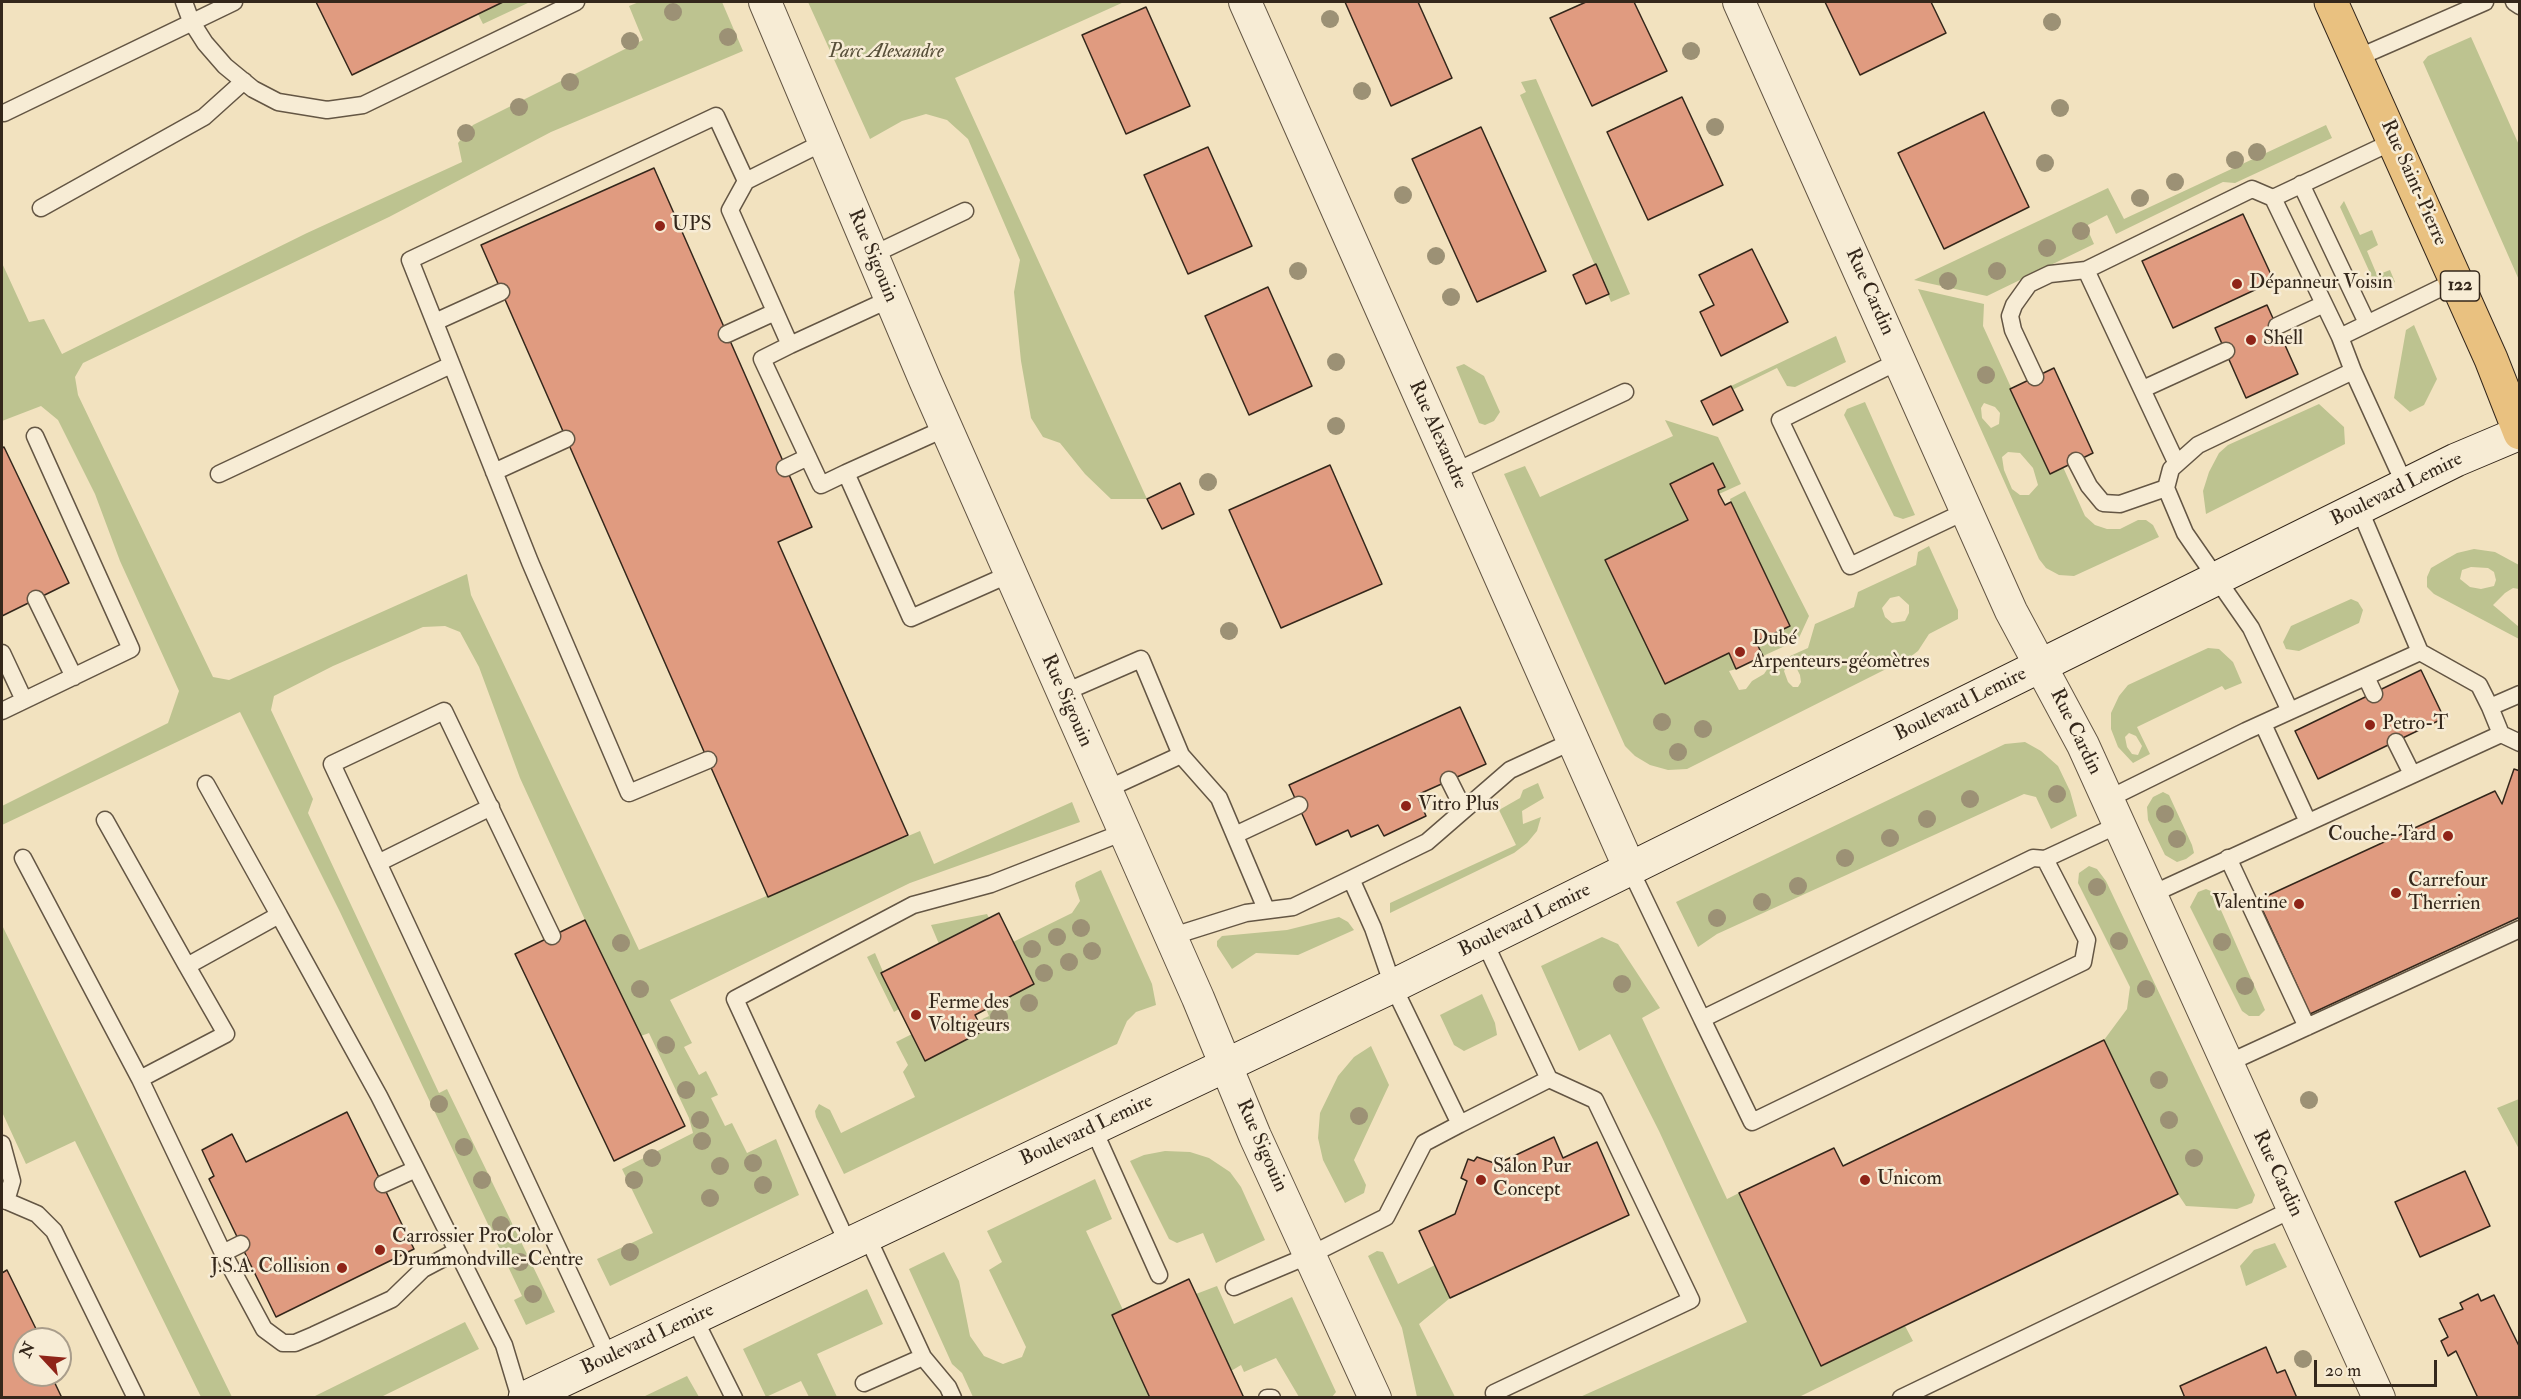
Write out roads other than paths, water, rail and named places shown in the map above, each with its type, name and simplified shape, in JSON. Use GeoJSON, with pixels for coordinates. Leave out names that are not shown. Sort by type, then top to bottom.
{"type":"FeatureCollection","features":[{"type":"Feature","properties":{"kind":"main road","name":"Rue Saint-Pierre"},"geometry":{"type":"LineString","coordinates":[[2331,2],[2457,280],[2520,433]]}},
{"type":"Feature","properties":{"kind":"main road","name":"Boulevard Lemire"},"geometry":{"type":"LineString","coordinates":[[525,1398],[1393,986],[2358,508],[2520,433]]}},
{"type":"Feature","properties":{"kind":"street","name":"Rue Sigouin"},"geometry":{"type":"LineString","coordinates":[[765,2],[946,428],[1375,1398]]}},
{"type":"Feature","properties":{"kind":"street","name":"Rue Alexandre"},"geometry":{"type":"LineString","coordinates":[[1245,2],[1630,869]]}},
{"type":"Feature","properties":{"kind":"street","name":"Rue Cardin"},"geometry":{"type":"LineString","coordinates":[[1739,2],[2010,611],[2042,665],[2083,745],[2379,1398]]}},
{"type":"Feature","properties":{"kind":"lane"},"geometry":{"type":"LineString","coordinates":[[184,2],[191,21],[205,43],[225,66],[243,81],[278,102],[327,110],[363,105],[576,2]]}},
{"type":"Feature","properties":{"kind":"lane"},"geometry":{"type":"LineString","coordinates":[[4,113],[234,2]]}},
{"type":"Feature","properties":{"kind":"lane"},"geometry":{"type":"LineString","coordinates":[[2357,58],[2485,2]]}},
{"type":"Feature","properties":{"kind":"lane"},"geometry":{"type":"LineString","coordinates":[[2514,2],[2520,6]]}},
{"type":"Feature","properties":{"kind":"lane"},"geometry":{"type":"LineString","coordinates":[[41,208],[204,117],[243,81]]}},
{"type":"Feature","properties":{"kind":"lane"},"geometry":{"type":"LineString","coordinates":[[708,760],[629,793],[494,472],[410,260],[716,116],[746,181]]}},
{"type":"Feature","properties":{"kind":"lane"},"geometry":{"type":"LineString","coordinates":[[2273,198],[2394,141]]}},
{"type":"Feature","properties":{"kind":"lane"},"geometry":{"type":"LineString","coordinates":[[790,345],[730,210],[746,181],[824,142]]}},
{"type":"Feature","properties":{"kind":"lane"},"geometry":{"type":"LineString","coordinates":[[2301,184],[2367,323]]}},
{"type":"Feature","properties":{"kind":"lane"},"geometry":{"type":"LineString","coordinates":[[2035,377],[2013,330],[2010,316],[2014,305],[2030,284],[2050,274],[2086,270],[2252,189],[2273,198],[2340,337],[2352,371],[2405,485]]}},
{"type":"Feature","properties":{"kind":"lane"},"geometry":{"type":"LineString","coordinates":[[872,255],[965,211]]}},
{"type":"Feature","properties":{"kind":"lane"},"geometry":{"type":"LineString","coordinates":[[2086,270],[2176,462]]}},
{"type":"Feature","properties":{"kind":"lane"},"geometry":{"type":"LineString","coordinates":[[2340,337],[2457,280]]}},
{"type":"Feature","properties":{"kind":"lane"},"geometry":{"type":"LineString","coordinates":[[435,322],[501,292]]}},
{"type":"Feature","properties":{"kind":"lane"},"geometry":{"type":"LineString","coordinates":[[890,299],[762,359],[820,485],[946,428]]}},
{"type":"Feature","properties":{"kind":"lane"},"geometry":{"type":"LineString","coordinates":[[2277,326],[2324,304]]}},
{"type":"Feature","properties":{"kind":"lane"},"geometry":{"type":"LineString","coordinates":[[727,334],[776,312]]}},
{"type":"Feature","properties":{"kind":"lane"},"geometry":{"type":"LineString","coordinates":[[2143,389],[2226,351]]}},
{"type":"Feature","properties":{"kind":"lane"},"geometry":{"type":"LineString","coordinates":[[1899,361],[1780,420],[1850,566],[1966,512]]}},
{"type":"Feature","properties":{"kind":"lane"},"geometry":{"type":"LineString","coordinates":[[219,474],[452,365]]}},
{"type":"Feature","properties":{"kind":"lane"},"geometry":{"type":"LineString","coordinates":[[2290,711],[2252,628],[2185,533],[2166,488],[2176,462],[2198,445],[2352,371]]}},
{"type":"Feature","properties":{"kind":"lane"},"geometry":{"type":"LineString","coordinates":[[1454,472],[1625,392]]}},
{"type":"Feature","properties":{"kind":"lane"},"geometry":{"type":"LineString","coordinates":[[2,711],[131,649],[35,436]]}},
{"type":"Feature","properties":{"kind":"lane"},"geometry":{"type":"LineString","coordinates":[[494,472],[566,439]]}},
{"type":"Feature","properties":{"kind":"lane"},"geometry":{"type":"LineString","coordinates":[[785,468],[808,457]]}},
{"type":"Feature","properties":{"kind":"lane"},"geometry":{"type":"LineString","coordinates":[[2076,461],[2092,491],[2103,502],[2120,504],[2166,488]]}},
{"type":"Feature","properties":{"kind":"lane"},"geometry":{"type":"LineString","coordinates":[[846,473],[911,618],[1010,574]]}},
{"type":"Feature","properties":{"kind":"lane"},"geometry":{"type":"LineString","coordinates":[[2358,508],[2420,652],[2479,685],[2501,734],[2520,743]]}},
{"type":"Feature","properties":{"kind":"lane"},"geometry":{"type":"LineString","coordinates":[[36,599],[74,677]]}},
{"type":"Feature","properties":{"kind":"lane"},"geometry":{"type":"LineString","coordinates":[[1702,1019],[2033,858],[2045,859],[2112,812],[2263,724],[2420,652]]}},
{"type":"Feature","properties":{"kind":"lane"},"geometry":{"type":"LineString","coordinates":[[2,653],[24,700]]}},
{"type":"Feature","properties":{"kind":"lane"},"geometry":{"type":"LineString","coordinates":[[1063,693],[1141,659],[1181,754],[1219,798],[1266,909]]}},
{"type":"Feature","properties":{"kind":"lane"},"geometry":{"type":"LineString","coordinates":[[2366,677],[2374,694]]}},
{"type":"Feature","properties":{"kind":"lane"},"geometry":{"type":"LineString","coordinates":[[2490,707],[2520,694]]}},
{"type":"Feature","properties":{"kind":"lane"},"geometry":{"type":"LineString","coordinates":[[552,936],[444,711],[332,764],[609,1358]]}},
{"type":"Feature","properties":{"kind":"lane"},"geometry":{"type":"LineString","coordinates":[[2263,724],[2308,822]]}},
{"type":"Feature","properties":{"kind":"lane"},"geometry":{"type":"LineString","coordinates":[[2150,895],[2501,734]]}},
{"type":"Feature","properties":{"kind":"lane"},"geometry":{"type":"LineString","coordinates":[[1170,937],[1201,925],[1266,909],[1293,907],[1351,879],[1427,842],[1510,770],[1573,741]]}},
{"type":"Feature","properties":{"kind":"lane"},"geometry":{"type":"LineString","coordinates":[[2396,742],[2412,774]]}},
{"type":"Feature","properties":{"kind":"lane"},"geometry":{"type":"LineString","coordinates":[[1105,790],[1181,754]]}},
{"type":"Feature","properties":{"kind":"lane"},"geometry":{"type":"LineString","coordinates":[[1449,780],[1464,810]]}},
{"type":"Feature","properties":{"kind":"lane"},"geometry":{"type":"LineString","coordinates":[[206,784],[416,1169],[504,1345],[520,1398]]}},
{"type":"Feature","properties":{"kind":"lane"},"geometry":{"type":"LineString","coordinates":[[1235,835],[1299,805]]}},
{"type":"Feature","properties":{"kind":"lane"},"geometry":{"type":"LineString","coordinates":[[378,863],[490,807]]}},
{"type":"Feature","properties":{"kind":"lane"},"geometry":{"type":"LineString","coordinates":[[105,820],[226,1034],[140,1079]]}},
{"type":"Feature","properties":{"kind":"lane"},"geometry":{"type":"LineString","coordinates":[[953,1398],[948,1387],[922,1357],[857,1240],[735,999],[913,905],[991,884],[1124,832]]}},
{"type":"Feature","properties":{"kind":"lane"},"geometry":{"type":"LineString","coordinates":[[23,858],[140,1079],[257,1321],[264,1329],[283,1342],[296,1343],[392,1299],[423,1269],[457,1251]]}},
{"type":"Feature","properties":{"kind":"lane"},"geometry":{"type":"LineString","coordinates":[[2228,858],[2307,1027]]}},
{"type":"Feature","properties":{"kind":"lane"},"geometry":{"type":"LineString","coordinates":[[1630,869],[1752,1122],[2083,962],[2087,940],[2045,859]]}},
{"type":"Feature","properties":{"kind":"lane"},"geometry":{"type":"LineString","coordinates":[[1351,879],[1373,927],[1393,986],[1460,1124]]}},
{"type":"Feature","properties":{"kind":"lane"},"geometry":{"type":"LineString","coordinates":[[187,966],[279,915]]}},
{"type":"Feature","properties":{"kind":"lane"},"geometry":{"type":"LineString","coordinates":[[2226,1064],[2520,928]]}},
{"type":"Feature","properties":{"kind":"lane"},"geometry":{"type":"LineString","coordinates":[[1484,941],[1549,1079],[1595,1100],[1691,1300],[1494,1393]]}},
{"type":"Feature","properties":{"kind":"lane"},"geometry":{"type":"LineString","coordinates":[[1234,1287],[1310,1255],[1386,1217],[1424,1143],[1549,1079]]}},
{"type":"Feature","properties":{"kind":"lane"},"geometry":{"type":"LineString","coordinates":[[1093,1128],[1159,1275]]}},
{"type":"Feature","properties":{"kind":"lane"},"geometry":{"type":"LineString","coordinates":[[2,1144],[12,1180],[4,1200],[37,1214],[54,1231],[136,1398]]}},
{"type":"Feature","properties":{"kind":"lane"},"geometry":{"type":"LineString","coordinates":[[382,1184],[416,1169]]}},
{"type":"Feature","properties":{"kind":"lane"},"geometry":{"type":"LineString","coordinates":[[1901,1398],[2293,1209]]}},
{"type":"Feature","properties":{"kind":"lane"},"geometry":{"type":"LineString","coordinates":[[223,1252],[241,1244]]}},
{"type":"Feature","properties":{"kind":"lane"},"geometry":{"type":"LineString","coordinates":[[694,1318],[734,1398]]}},
{"type":"Feature","properties":{"kind":"lane"},"geometry":{"type":"LineString","coordinates":[[864,1383],[922,1357]]}},
{"type":"Feature","properties":{"kind":"lane"},"geometry":{"type":"LineString","coordinates":[[1267,1398],[1271,1395],[1272,1398]]}},
{"type":"Feature","properties":{"kind":"place","name":"UPS"},"geometry":{"type":"Point","coordinates":[660,226]}},
{"type":"Feature","properties":{"kind":"place","name":"Dépanneur Voisin"},"geometry":{"type":"Point","coordinates":[2237,284]}},
{"type":"Feature","properties":{"kind":"place","name":"Shell"},"geometry":{"type":"Point","coordinates":[2251,340]}},
{"type":"Feature","properties":{"kind":"place","name":"Dubé Arpenteurs-géomètres"},"geometry":{"type":"Point","coordinates":[1740,652]}},
{"type":"Feature","properties":{"kind":"place","name":"Petro-T"},"geometry":{"type":"Point","coordinates":[2370,725]}},
{"type":"Feature","properties":{"kind":"place","name":"Vitro Plus"},"geometry":{"type":"Point","coordinates":[1406,806]}},
{"type":"Feature","properties":{"kind":"place","name":"Couche-Tard"},"geometry":{"type":"Point","coordinates":[2448,836]}},
{"type":"Feature","properties":{"kind":"place","name":"Carrefour Therrien"},"geometry":{"type":"Point","coordinates":[2396,893]}},
{"type":"Feature","properties":{"kind":"place","name":"Valentine"},"geometry":{"type":"Point","coordinates":[2299,904]}},
{"type":"Feature","properties":{"kind":"place","name":"Ferme des Voltigeurs"},"geometry":{"type":"Point","coordinates":[916,1015]}},
{"type":"Feature","properties":{"kind":"place","name":"Salon Pur Concept"},"geometry":{"type":"Point","coordinates":[1481,1180]}},
{"type":"Feature","properties":{"kind":"place","name":"Unicom"},"geometry":{"type":"Point","coordinates":[1865,1180]}},
{"type":"Feature","properties":{"kind":"place","name":"Carrossier ProColor Drummondville-Centre"},"geometry":{"type":"Point","coordinates":[380,1250]}},
{"type":"Feature","properties":{"kind":"place","name":"J.S.A. Collision"},"geometry":{"type":"Point","coordinates":[342,1268]}},
{"type":"Feature","properties":{"kind":"park label","name":"Parc Alexandre"},"geometry":{"type":"Point","coordinates":[886,53]}}]}
